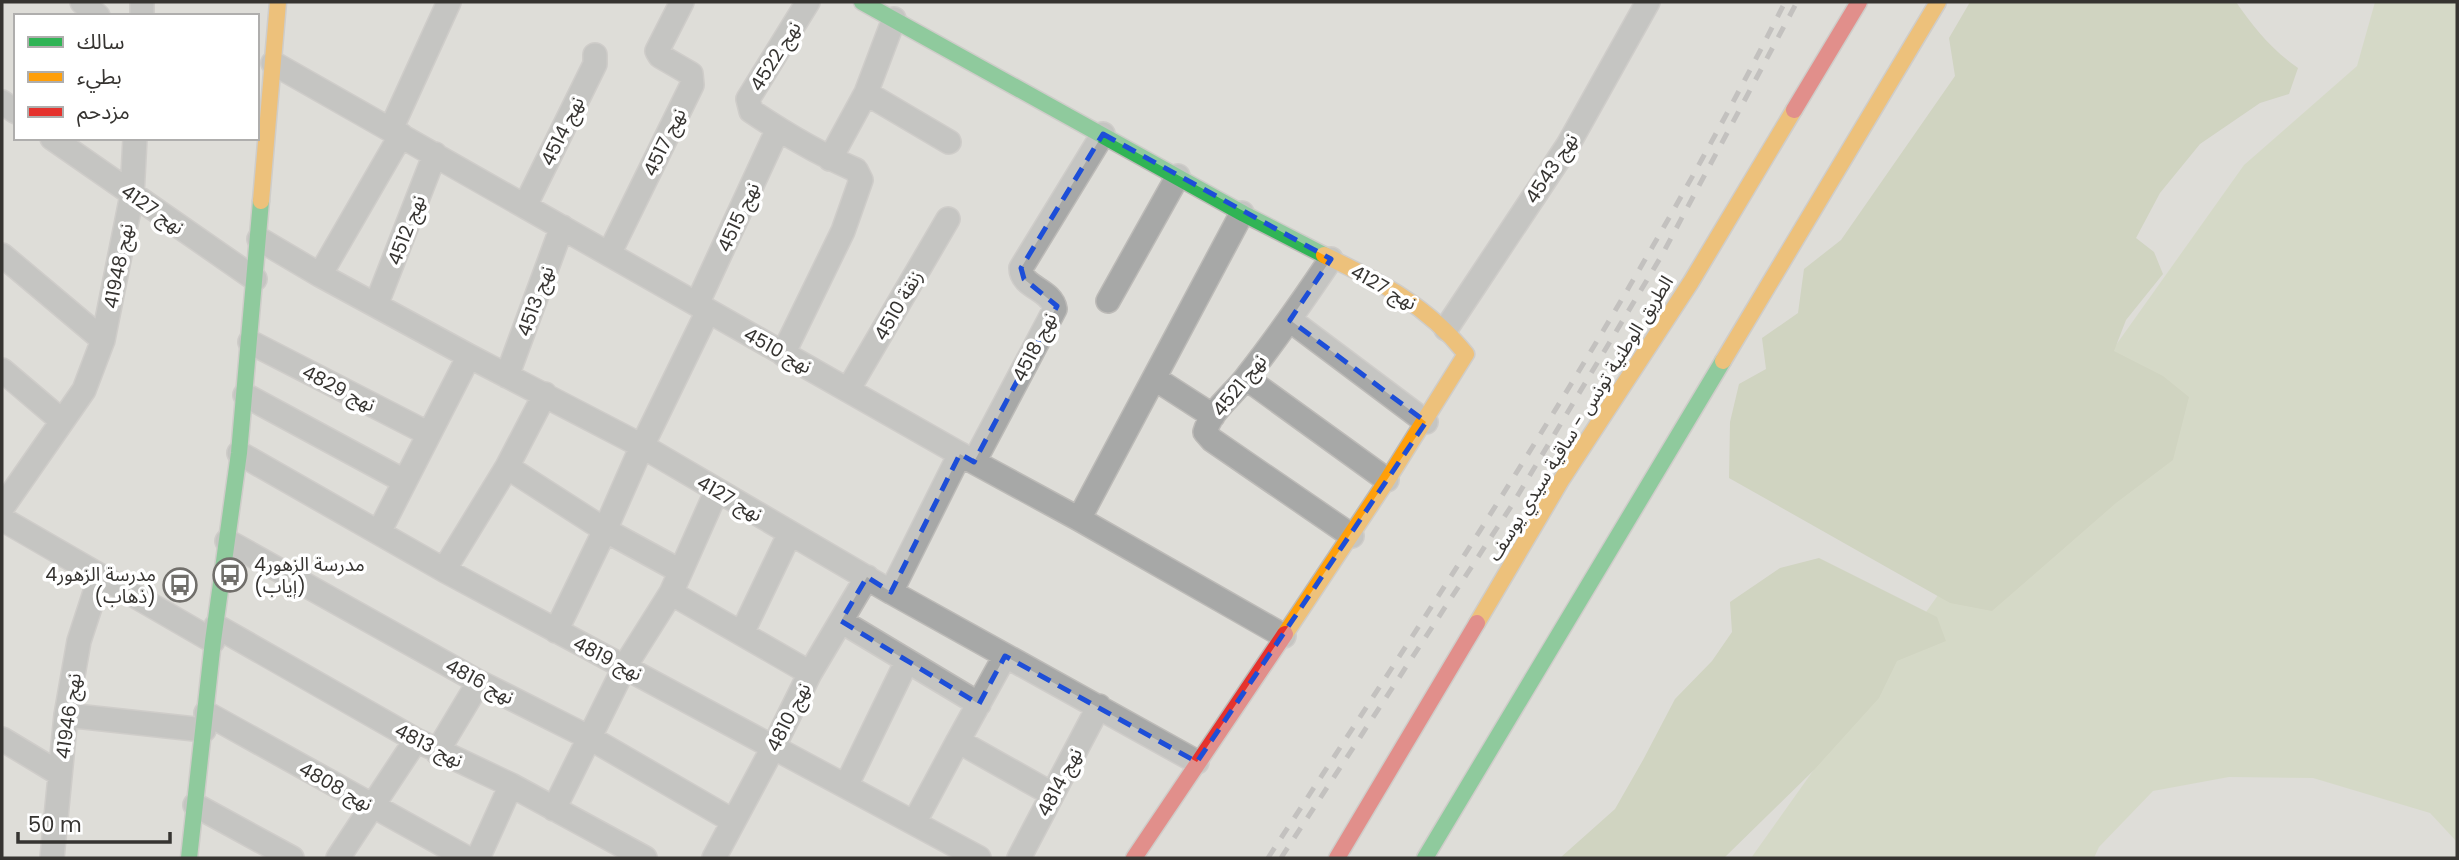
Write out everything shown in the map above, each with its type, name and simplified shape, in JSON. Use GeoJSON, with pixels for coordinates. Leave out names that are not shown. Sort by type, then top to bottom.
{"type":"FeatureCollection","features":[{"type":"Feature","properties":{"kind":"main road"},"geometry":{"type":"LineString","coordinates":[[189,858],[214,634],[239,453],[256,279],[268,69],[278,2]]}},
{"type":"Feature","properties":{"kind":"main road","name":"نهج 4127"},"geometry":{"type":"LineString","coordinates":[[862,2],[1242,212],[1393,288],[1422,307],[1446,329],[1466,354],[1426,422],[1352,536],[1134,858]]}},
{"type":"Feature","properties":{"kind":"main road","name":"الطريق الوطنية تونس - ساقية سيدي يوسف"},"geometry":{"type":"LineString","coordinates":[[1337,858],[1562,479],[1690,282],[1859,2]]}},
{"type":"Feature","properties":{"kind":"main road"},"geometry":{"type":"LineString","coordinates":[[1426,858],[1938,2]]}},
{"type":"Feature","properties":{"kind":"street"},"geometry":{"type":"LineString","coordinates":[[82,2],[96,14]]}},
{"type":"Feature","properties":{"kind":"street"},"geometry":{"type":"LineString","coordinates":[[320,275],[396,132],[449,2]]}},
{"type":"Feature","properties":{"kind":"street","name":"نهج 4517"},"geometry":{"type":"LineString","coordinates":[[609,254],[692,85],[691,74],[660,56],[657,51],[682,2]]}},
{"type":"Feature","properties":{"kind":"street","name":"نهج 4522"},"geometry":{"type":"LineString","coordinates":[[778,129],[751,111],[748,99],[808,2]]}},
{"type":"Feature","properties":{"kind":"street","name":"نهج 4543"},"geometry":{"type":"LineString","coordinates":[[1446,329],[1568,145],[1648,2]]}},
{"type":"Feature","properties":{"kind":"street"},"geometry":{"type":"LineString","coordinates":[[830,159],[866,93],[894,19]]}},
{"type":"Feature","properties":{"kind":"street","name":"نهج 4514"},"geometry":{"type":"LineString","coordinates":[[525,205],[595,64],[595,55]]}},
{"type":"Feature","properties":{"kind":"street","name":"نهج 4510"},"geometry":{"type":"LineString","coordinates":[[268,69],[396,132],[1284,636]]}},
{"type":"Feature","properties":{"kind":"street"},"geometry":{"type":"LineString","coordinates":[[866,93],[949,142]]}},
{"type":"Feature","properties":{"kind":"street"},"geometry":{"type":"LineString","coordinates":[[778,129],[830,159],[856,170],[861,180],[843,231],[783,354]]}},
{"type":"Feature","properties":{"kind":"street","name":"نهج 4515"},"geometry":{"type":"LineString","coordinates":[[556,631],[605,530],[778,129]]}},
{"type":"Feature","properties":{"kind":"street","name":"نهج 4518"},"geometry":{"type":"LineString","coordinates":[[891,592],[1055,309],[1050,297],[1024,279],[1021,268],[1103,134]]}},
{"type":"Feature","properties":{"kind":"street","name":"نهج 4127"},"geometry":{"type":"LineString","coordinates":[[55,140],[256,279]]}},
{"type":"Feature","properties":{"kind":"street","name":"نهج 41948"},"geometry":{"type":"LineString","coordinates":[[2,508],[8,483],[62,421],[84,390],[103,340],[132,195],[135,140]]}},
{"type":"Feature","properties":{"kind":"street","name":"نهج 4512"},"geometry":{"type":"LineString","coordinates":[[376,305],[435,155]]}},
{"type":"Feature","properties":{"kind":"street"},"geometry":{"type":"LineString","coordinates":[[1108,301],[1178,176]]}},
{"type":"Feature","properties":{"kind":"street"},"geometry":{"type":"LineString","coordinates":[[1079,519],[1242,212]]}},
{"type":"Feature","properties":{"kind":"street","name":"زنقة 4510"},"geometry":{"type":"LineString","coordinates":[[848,390],[948,219]]}},
{"type":"Feature","properties":{"kind":"street","name":"نهج 4513"},"geometry":{"type":"LineString","coordinates":[[507,376],[562,227]]}},
{"type":"Feature","properties":{"kind":"street","name":"نهج 4127"},"geometry":{"type":"LineString","coordinates":[[259,239],[469,356],[642,446],[891,592],[1197,762]]}},
{"type":"Feature","properties":{"kind":"street","name":"نهج 4521"},"geometry":{"type":"LineString","coordinates":[[1331,259],[1290,320],[1213,416],[1205,432],[1212,440],[1352,536]]}},
{"type":"Feature","properties":{"kind":"street"},"geometry":{"type":"LineString","coordinates":[[3,260],[103,340]]}},
{"type":"Feature","properties":{"kind":"street"},"geometry":{"type":"LineString","coordinates":[[1290,320],[1426,422]]}},
{"type":"Feature","properties":{"kind":"street","name":"نهج 4829"},"geometry":{"type":"LineString","coordinates":[[250,342],[429,434]]}},
{"type":"Feature","properties":{"kind":"street"},"geometry":{"type":"LineString","coordinates":[[379,532],[469,356]]}},
{"type":"Feature","properties":{"kind":"street"},"geometry":{"type":"LineString","coordinates":[[2,370],[62,421]]}},
{"type":"Feature","properties":{"kind":"street"},"geometry":{"type":"LineString","coordinates":[[1154,378],[1213,416]]}},
{"type":"Feature","properties":{"kind":"street"},"geometry":{"type":"LineString","coordinates":[[1246,378],[1387,480]]}},
{"type":"Feature","properties":{"kind":"street"},"geometry":{"type":"LineString","coordinates":[[444,570],[508,467],[545,394]]}},
{"type":"Feature","properties":{"kind":"street"},"geometry":{"type":"LineString","coordinates":[[245,395],[404,481]]}},
{"type":"Feature","properties":{"kind":"street","name":"نهج 4819"},"geometry":{"type":"LineString","coordinates":[[239,453],[444,570],[979,858]]}},
{"type":"Feature","properties":{"kind":"street"},"geometry":{"type":"LineString","coordinates":[[508,467],[605,530],[742,633],[810,673]]}},
{"type":"Feature","properties":{"kind":"street"},"geometry":{"type":"LineString","coordinates":[[554,809],[625,666],[675,582],[717,490]]}},
{"type":"Feature","properties":{"kind":"street","name":"نهج 4813"},"geometry":{"type":"LineString","coordinates":[[2,519],[100,578],[214,634],[437,752],[511,785],[554,809],[602,848],[645,858]]}},
{"type":"Feature","properties":{"kind":"street"},"geometry":{"type":"LineString","coordinates":[[742,633],[790,533]]}},
{"type":"Feature","properties":{"kind":"street","name":"نهج 4816"},"geometry":{"type":"LineString","coordinates":[[227,541],[479,681],[590,738],[733,821]]}},
{"type":"Feature","properties":{"kind":"street","name":"نهج 4810"},"geometry":{"type":"LineString","coordinates":[[714,858],[810,673],[867,577]]}},
{"type":"Feature","properties":{"kind":"street","name":"نهج 41946"},"geometry":{"type":"LineString","coordinates":[[52,858],[66,715],[79,641],[100,578]]}},
{"type":"Feature","properties":{"kind":"street"},"geometry":{"type":"LineString","coordinates":[[841,621],[979,704]]}},
{"type":"Feature","properties":{"kind":"street"},"geometry":{"type":"LineString","coordinates":[[914,823],[1005,656]]}},
{"type":"Feature","properties":{"kind":"street"},"geometry":{"type":"LineString","coordinates":[[846,786],[907,661]]}},
{"type":"Feature","properties":{"kind":"street"},"geometry":{"type":"LineString","coordinates":[[437,752],[479,681]]}},
{"type":"Feature","properties":{"kind":"street","name":"نهج 4814"},"geometry":{"type":"LineString","coordinates":[[1019,858],[1100,706]]}},
{"type":"Feature","properties":{"kind":"street"},"geometry":{"type":"LineString","coordinates":[[66,715],[205,721]]}},
{"type":"Feature","properties":{"kind":"street","name":"نهج 4808"},"geometry":{"type":"LineString","coordinates":[[205,721],[467,858]]}},
{"type":"Feature","properties":{"kind":"street"},"geometry":{"type":"LineString","coordinates":[[2,738],[60,774]]}},
{"type":"Feature","properties":{"kind":"street"},"geometry":{"type":"LineString","coordinates":[[338,858],[416,740]]}},
{"type":"Feature","properties":{"kind":"street"},"geometry":{"type":"LineString","coordinates":[[958,741],[1052,794]]}},
{"type":"Feature","properties":{"kind":"street"},"geometry":{"type":"LineString","coordinates":[[478,858],[511,785]]}},
{"type":"Feature","properties":{"kind":"street"},"geometry":{"type":"LineString","coordinates":[[195,806],[292,858]]}},
{"type":"Feature","properties":{"kind":"highlighted area"},"geometry":{"type":"Polygon","coordinates":[[[1103,134],[1331,259],[1290,320],[1426,422],[1197,762],[1005,656],[979,704],[841,621],[867,577],[891,592],[960,454],[974,462],[1057,306],[1024,279],[1021,268],[1103,134]]]}},
{"type":"Feature","properties":{"kind":"green space"},"geometry":{"type":"Polygon","coordinates":[[[1970,2],[2236,2],[2264,38],[2298,68],[2289,94],[2260,103],[2200,144],[2160,193],[2136,238],[2154,252],[2163,274],[2126,320],[2114,351],[2163,376],[2189,397],[2173,460],[2116,503],[1992,611],[1950,603],[1729,478],[1730,422],[1739,384],[1766,369],[1762,338],[1798,313],[1804,269],[1841,240],[1955,76],[1949,38],[1970,2]]]}},
{"type":"Feature","properties":{"kind":"green space"},"geometry":{"type":"Polygon","coordinates":[[[2375,2],[2457,2],[2457,842],[2430,813],[2313,778],[2229,777],[2153,791],[2099,847],[2094,858],[1751,858],[2244,165],[2357,66],[2375,2]]]}},
{"type":"Feature","properties":{"kind":"green space"},"geometry":{"type":"Polygon","coordinates":[[[1819,558],[1937,617],[1946,641],[1897,661],[1879,698],[1814,770],[1724,858],[1560,858],[1615,809],[1675,699],[1712,661],[1732,632],[1730,602],[1780,568],[1819,558]]]}},
{"type":"Feature","properties":{"kind":"railway"},"geometry":{"type":"LineString","coordinates":[[1268,858],[1472,543],[1603,330],[1667,222],[1785,2]]}},
{"type":"Feature","properties":{"kind":"railway"},"geometry":{"type":"LineString","coordinates":[[1281,858],[1512,505],[1662,255],[1797,2]]}},
{"type":"Feature","properties":{"kind":"traffic: fast"},"geometry":{"type":"LineString","coordinates":[[862,2],[1244,214],[1324,255]]}},
{"type":"Feature","properties":{"kind":"traffic: fast"},"geometry":{"type":"LineString","coordinates":[[189,858],[213,641],[239,453],[261,201]]}},
{"type":"Feature","properties":{"kind":"traffic: fast"},"geometry":{"type":"LineString","coordinates":[[1425,858],[1723,361]]}},
{"type":"Feature","properties":{"kind":"traffic: slow"},"geometry":{"type":"LineString","coordinates":[[261,201],[278,2]]}},
{"type":"Feature","properties":{"kind":"traffic: slow"},"geometry":{"type":"LineString","coordinates":[[1723,361],[1938,2]]}},
{"type":"Feature","properties":{"kind":"traffic: slow"},"geometry":{"type":"LineString","coordinates":[[1477,623],[1562,479],[1691,282],[1794,110]]}},
{"type":"Feature","properties":{"kind":"traffic: slow"},"geometry":{"type":"LineString","coordinates":[[1285,634],[1386,482],[1466,354],[1435,321],[1401,296],[1324,255]]}},
{"type":"Feature","properties":{"kind":"traffic: jam"},"geometry":{"type":"LineString","coordinates":[[1794,110],[1859,2]]}},
{"type":"Feature","properties":{"kind":"traffic: jam"},"geometry":{"type":"LineString","coordinates":[[1337,858],[1477,623]]}},
{"type":"Feature","properties":{"kind":"traffic: jam"},"geometry":{"type":"LineString","coordinates":[[1134,858],[1285,634]]}},
{"type":"Feature","properties":{"kind":"place","name":"مدرسة الزهور4 (إياب)"},"geometry":{"type":"Point","coordinates":[230,575]}},
{"type":"Feature","properties":{"kind":"place","name":"مدرسة الزهور4 (ذهاب)"},"geometry":{"type":"Point","coordinates":[180,585]}}]}
